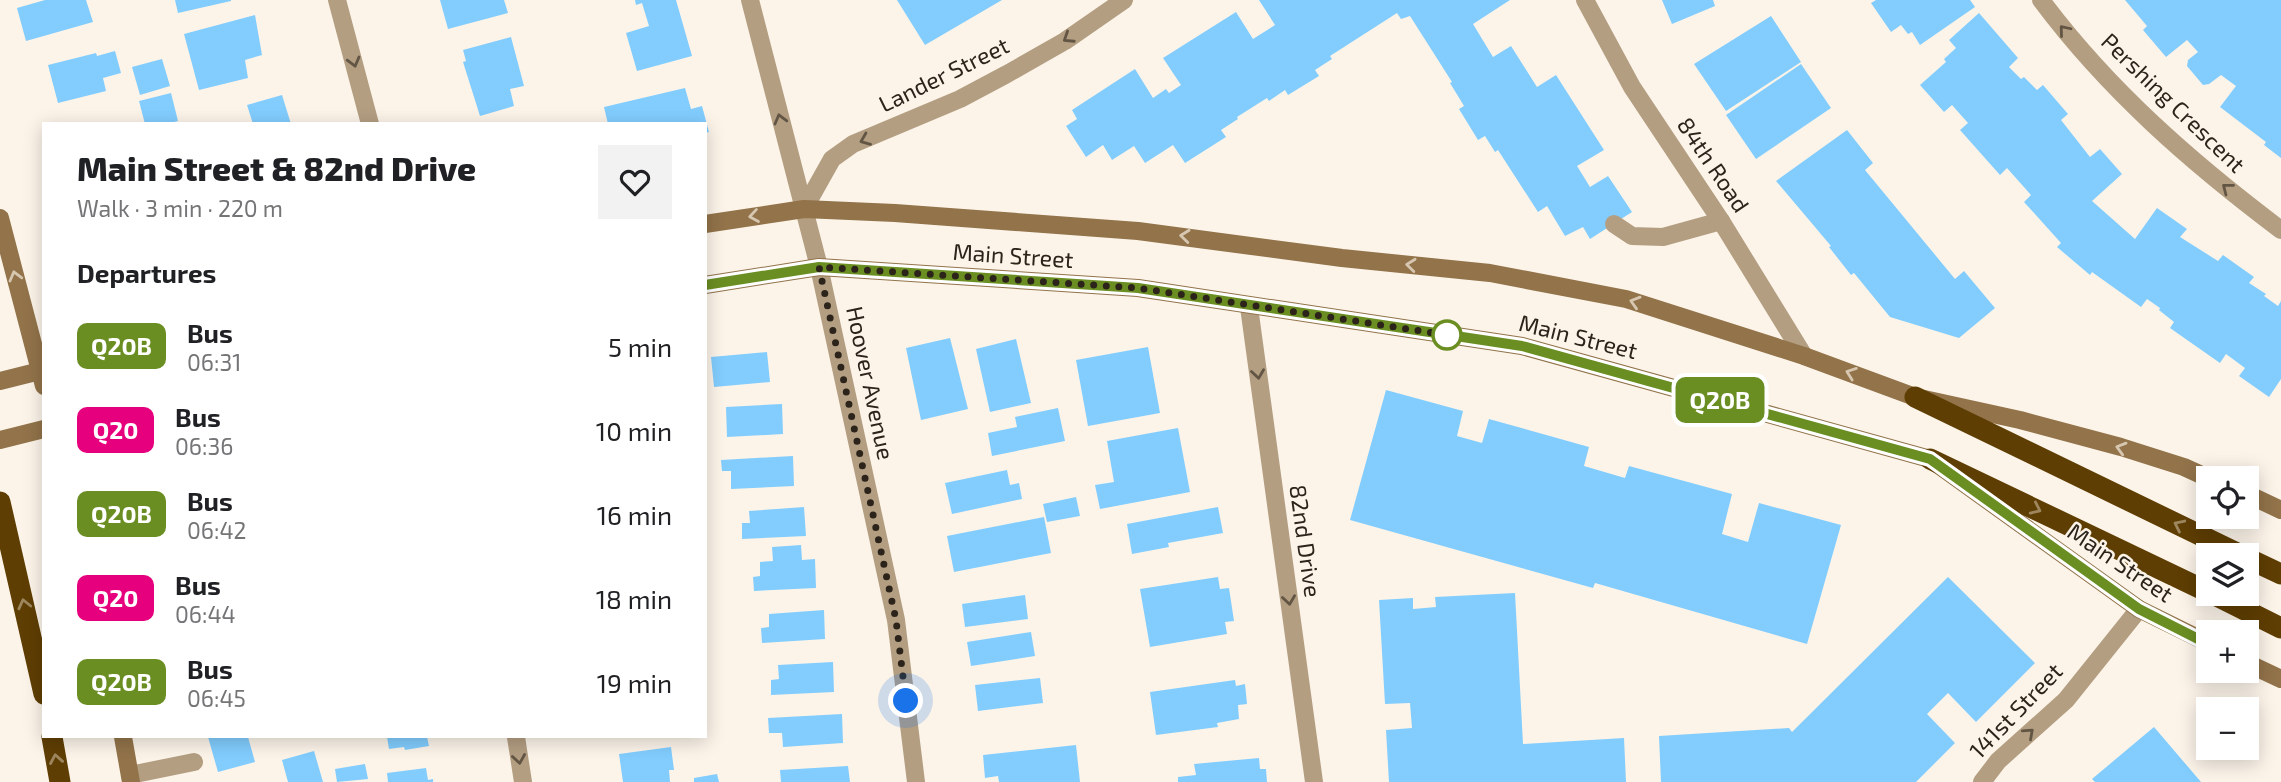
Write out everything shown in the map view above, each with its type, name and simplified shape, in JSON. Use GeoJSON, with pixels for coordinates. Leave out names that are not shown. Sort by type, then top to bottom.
{"type":"FeatureCollection","features":[{"type":"Feature","properties":{"kind":"highway"},"geometry":{"type":"LineString","coordinates":[[1915,397],[2216,543]]}},
{"type":"Feature","properties":{"kind":"highway"},"geometry":{"type":"LineString","coordinates":[[1930,459],[2196,586]]}},
{"type":"Feature","properties":{"kind":"highway"},"geometry":{"type":"LineString","coordinates":[[0,502],[42,685]]}},
{"type":"Feature","properties":{"kind":"highway"},"geometry":{"type":"LineString","coordinates":[[2259,564],[2281,574]]}},
{"type":"Feature","properties":{"kind":"highway"},"geometry":{"type":"LineString","coordinates":[[2236,606],[2281,628]]}},
{"type":"Feature","properties":{"kind":"highway"},"geometry":{"type":"LineString","coordinates":[[52,738],[60,782]]}},
{"type":"Feature","properties":{"kind":"main road","name":"Main Street"},"geometry":{"type":"LineString","coordinates":[[707,224],[804,209],[895,213],[1138,231],[1342,258],[1490,273],[1626,299],[1804,355],[1915,397],[2020,420],[2109,444],[2196,472]]}},
{"type":"Feature","properties":{"kind":"main road"},"geometry":{"type":"LineString","coordinates":[[0,218],[42,376],[18,377],[0,382]]}},
{"type":"Feature","properties":{"kind":"main road","name":"Main Street"},"geometry":{"type":"LineString","coordinates":[[707,285],[819,267],[1138,288],[1249,307],[1522,346],[1930,459],[2139,609],[2196,637]]}},
{"type":"Feature","properties":{"kind":"main road"},"geometry":{"type":"LineString","coordinates":[[0,440],[37,431]]}},
{"type":"Feature","properties":{"kind":"main road"},"geometry":{"type":"LineString","coordinates":[[2259,500],[2281,510]]}},
{"type":"Feature","properties":{"kind":"main road"},"geometry":{"type":"LineString","coordinates":[[2259,669],[2281,680]]}},
{"type":"Feature","properties":{"kind":"main road"},"geometry":{"type":"LineString","coordinates":[[123,738],[131,779]]}},
{"type":"Feature","properties":{"kind":"street"},"geometry":{"type":"LineString","coordinates":[[337,0],[369,122]]}},
{"type":"Feature","properties":{"kind":"street","name":"Hoover Avenue"},"geometry":{"type":"LineString","coordinates":[[750,0],[819,267],[896,620],[916,782]]}},
{"type":"Feature","properties":{"kind":"street","name":"Lander Street"},"geometry":{"type":"LineString","coordinates":[[804,209],[832,159],[853,145],[960,99],[1007,74],[1065,41],[1124,0]]}},
{"type":"Feature","properties":{"kind":"street","name":"84th Road"},"geometry":{"type":"LineString","coordinates":[[1586,0],[1632,86],[1721,221],[1804,355]]}},
{"type":"Feature","properties":{"kind":"street","name":"Pershing Crescent"},"geometry":{"type":"LineString","coordinates":[[2041,0],[2108,81],[2157,128],[2223,186],[2281,230]]}},
{"type":"Feature","properties":{"kind":"street"},"geometry":{"type":"LineString","coordinates":[[1614,224],[1632,236],[1663,237],[1721,221]]}},
{"type":"Feature","properties":{"kind":"street","name":"82nd Drive"},"geometry":{"type":"LineString","coordinates":[[1249,307],[1314,782]]}},
{"type":"Feature","properties":{"kind":"street","name":"141st Street"},"geometry":{"type":"LineString","coordinates":[[1982,782],[1998,761],[2066,700],[2139,609]]}},
{"type":"Feature","properties":{"kind":"street"},"geometry":{"type":"LineString","coordinates":[[516,738],[523,782]]}},
{"type":"Feature","properties":{"kind":"street"},"geometry":{"type":"LineString","coordinates":[[131,779],[194,762]]}},
{"type":"Feature","properties":{"kind":"building"},"geometry":{"type":"Polygon","coordinates":[[[45,0],[86,0],[93,22],[26,41],[17,8],[45,0]]]}},
{"type":"Feature","properties":{"kind":"building"},"geometry":{"type":"Polygon","coordinates":[[[175,0],[231,0],[231,1],[178,13],[175,0]]]}},
{"type":"Feature","properties":{"kind":"building"},"geometry":{"type":"Polygon","coordinates":[[[440,0],[504,0],[508,13],[448,29],[440,0]]]}},
{"type":"Feature","properties":{"kind":"building"},"geometry":{"type":"Polygon","coordinates":[[[635,0],[676,0],[692,56],[637,71],[626,33],[649,26],[642,3],[636,5],[635,0]]]}},
{"type":"Feature","properties":{"kind":"building"},"geometry":{"type":"Polygon","coordinates":[[[897,0],[1002,0],[925,45],[897,0]]]}},
{"type":"Feature","properties":{"kind":"building"},"geometry":{"type":"Polygon","coordinates":[[[1259,0],[1510,0],[1473,24],[1493,57],[1511,46],[1537,87],[1556,75],[1604,150],[1577,166],[1590,187],[1608,176],[1632,212],[1590,239],[1583,227],[1565,236],[1547,206],[1538,212],[1498,150],[1495,152],[1485,136],[1478,140],[1459,109],[1464,106],[1450,83],[1452,82],[1410,16],[1401,19],[1397,13],[1330,56],[1332,59],[1315,70],[1319,76],[1288,95],[1285,90],[1269,101],[1267,98],[1237,117],[1238,119],[1221,130],[1226,137],[1185,163],[1173,145],[1145,163],[1134,146],[1112,160],[1103,145],[1086,157],[1066,126],[1077,119],[1072,110],[1135,69],[1153,98],[1166,89],[1169,93],[1181,85],[1163,58],[1236,12],[1253,39],[1275,25],[1259,0]]]}},
{"type":"Feature","properties":{"kind":"building"},"geometry":{"type":"Polygon","coordinates":[[[1662,0],[1713,0],[1715,6],[1672,24],[1662,0]]]}},
{"type":"Feature","properties":{"kind":"building"},"geometry":{"type":"Polygon","coordinates":[[[1876,0],[1970,0],[1975,7],[1920,45],[1912,32],[1908,34],[1901,25],[1891,32],[1871,3],[1876,0]]]}},
{"type":"Feature","properties":{"kind":"building"},"geometry":{"type":"Polygon","coordinates":[[[2125,0],[2281,0],[2281,158],[2264,145],[2266,142],[2220,107],[2236,86],[2221,75],[2203,85],[2187,66],[2188,60],[2198,52],[2187,40],[2166,57],[2143,30],[2147,26],[2125,0]]]}},
{"type":"Feature","properties":{"kind":"building"},"geometry":{"type":"Polygon","coordinates":[[[1979,13],[2018,58],[2009,67],[2037,90],[2043,85],[2068,114],[2061,120],[2090,157],[2100,149],[2122,174],[2092,201],[2135,239],[2157,208],[2187,229],[2180,237],[2218,261],[2223,255],[2254,277],[2249,283],[2266,294],[2264,296],[2278,306],[2281,301],[2281,379],[2269,397],[2239,376],[2245,368],[2226,354],[2220,363],[2170,328],[2174,322],[2159,310],[2160,308],[2147,299],[2141,307],[2092,272],[2090,275],[2057,247],[2061,243],[2024,202],[2031,195],[2007,168],[2000,175],[1960,130],[1968,123],[1952,105],[1944,112],[1920,85],[1946,62],[1944,59],[1956,48],[1949,40],[1979,13]]]}},
{"type":"Feature","properties":{"kind":"building"},"geometry":{"type":"Polygon","coordinates":[[[255,15],[262,55],[245,60],[248,78],[199,90],[184,34],[255,15]]]}},
{"type":"Feature","properties":{"kind":"building"},"geometry":{"type":"Polygon","coordinates":[[[1771,16],[1801,62],[1726,111],[1694,64],[1771,16]]]}},
{"type":"Feature","properties":{"kind":"building"},"geometry":{"type":"Polygon","coordinates":[[[511,37],[524,86],[510,89],[514,106],[480,116],[463,62],[466,61],[463,50],[511,37]]]}},
{"type":"Feature","properties":{"kind":"building"},"geometry":{"type":"Polygon","coordinates":[[[115,51],[121,73],[103,78],[106,91],[58,103],[48,65],[115,51]]]}},
{"type":"Feature","properties":{"kind":"building"},"geometry":{"type":"Polygon","coordinates":[[[162,59],[170,86],[140,95],[132,67],[162,59]]]}},
{"type":"Feature","properties":{"kind":"building"},"geometry":{"type":"Polygon","coordinates":[[[1801,64],[1831,108],[1756,159],[1726,115],[1801,64]]]}},
{"type":"Feature","properties":{"kind":"building"},"geometry":{"type":"Polygon","coordinates":[[[685,88],[691,109],[702,106],[706,122],[608,122],[604,107],[685,88]]]}},
{"type":"Feature","properties":{"kind":"building"},"geometry":{"type":"Polygon","coordinates":[[[171,93],[178,121],[144,122],[139,101],[171,93]]]}},
{"type":"Feature","properties":{"kind":"building"},"geometry":{"type":"Polygon","coordinates":[[[282,95],[290,122],[252,122],[247,105],[282,95]]]}},
{"type":"Feature","properties":{"kind":"building"},"geometry":{"type":"Polygon","coordinates":[[[1847,130],[1873,163],[1865,170],[1955,279],[1964,271],[1995,308],[1959,338],[1890,317],[1854,273],[1851,275],[1829,247],[1831,246],[1776,181],[1847,130]]]}},
{"type":"Feature","properties":{"kind":"building"},"geometry":{"type":"Polygon","coordinates":[[[950,338],[968,409],[921,420],[906,348],[950,338]]]}},
{"type":"Feature","properties":{"kind":"building"},"geometry":{"type":"Polygon","coordinates":[[[1016,339],[1031,403],[990,412],[976,349],[1016,339]]]}},
{"type":"Feature","properties":{"kind":"building"},"geometry":{"type":"Polygon","coordinates":[[[1148,347],[1160,413],[1088,426],[1076,360],[1148,347]]]}},
{"type":"Feature","properties":{"kind":"building"},"geometry":{"type":"Polygon","coordinates":[[[767,352],[770,382],[714,387],[711,357],[767,352]]]}},
{"type":"Feature","properties":{"kind":"building"},"geometry":{"type":"Polygon","coordinates":[[[1386,390],[1463,411],[1457,436],[1482,443],[1489,419],[1589,447],[1584,466],[1625,478],[1629,466],[1732,494],[1722,534],[1748,542],[1759,503],[1841,525],[1807,644],[1595,583],[1593,588],[1350,520],[1386,390]]]}},
{"type":"Feature","properties":{"kind":"building"},"geometry":{"type":"Polygon","coordinates":[[[782,404],[783,434],[727,437],[726,407],[782,404]]]}},
{"type":"Feature","properties":{"kind":"building"},"geometry":{"type":"Polygon","coordinates":[[[1058,408],[1065,441],[992,456],[988,433],[1017,427],[1015,417],[1058,408]]]}},
{"type":"Feature","properties":{"kind":"building"},"geometry":{"type":"Polygon","coordinates":[[[1178,428],[1190,492],[1100,509],[1095,485],[1114,482],[1107,441],[1178,428]]]}},
{"type":"Feature","properties":{"kind":"building"},"geometry":{"type":"Polygon","coordinates":[[[793,456],[794,486],[731,489],[731,471],[722,471],[721,460],[793,456]]]}},
{"type":"Feature","properties":{"kind":"building"},"geometry":{"type":"Polygon","coordinates":[[[1007,470],[1010,485],[1019,483],[1022,499],[952,514],[945,483],[1007,470]]]}},
{"type":"Feature","properties":{"kind":"building"},"geometry":{"type":"Polygon","coordinates":[[[1076,497],[1080,516],[1047,522],[1043,504],[1076,497]]]}},
{"type":"Feature","properties":{"kind":"building"},"geometry":{"type":"Polygon","coordinates":[[[804,507],[806,536],[742,539],[742,523],[750,523],[749,511],[804,507]]]}},
{"type":"Feature","properties":{"kind":"building"},"geometry":{"type":"Polygon","coordinates":[[[1218,507],[1223,533],[1168,543],[1169,547],[1132,554],[1127,524],[1218,507]]]}},
{"type":"Feature","properties":{"kind":"building"},"geometry":{"type":"Polygon","coordinates":[[[1044,517],[1051,553],[954,572],[947,536],[1044,517]]]}},
{"type":"Feature","properties":{"kind":"building"},"geometry":{"type":"Polygon","coordinates":[[[801,545],[802,560],[815,559],[816,588],[754,591],[753,577],[760,576],[760,562],[773,561],[772,547],[801,545]]]}},
{"type":"Feature","properties":{"kind":"building"},"geometry":{"type":"Polygon","coordinates":[[[1218,577],[1220,589],[1229,588],[1234,621],[1225,622],[1227,634],[1150,647],[1140,589],[1218,577]]]}},
{"type":"Feature","properties":{"kind":"building"},"geometry":{"type":"Polygon","coordinates":[[[1948,577],[2035,663],[1976,722],[1948,693],[1927,714],[1955,743],[1916,782],[1661,782],[1659,736],[1789,728],[1792,732],[1948,577]]]}},
{"type":"Feature","properties":{"kind":"building"},"geometry":{"type":"Polygon","coordinates":[[[1515,593],[1523,744],[1624,738],[1626,782],[1389,782],[1386,730],[1412,728],[1410,703],[1385,704],[1379,600],[1413,598],[1413,609],[1436,607],[1435,597],[1515,593]]]}},
{"type":"Feature","properties":{"kind":"building"},"geometry":{"type":"Polygon","coordinates":[[[1025,595],[1028,619],[965,627],[962,604],[1025,595]]]}},
{"type":"Feature","properties":{"kind":"building"},"geometry":{"type":"Polygon","coordinates":[[[824,610],[825,639],[762,643],[761,628],[769,627],[769,614],[824,610]]]}},
{"type":"Feature","properties":{"kind":"building"},"geometry":{"type":"Polygon","coordinates":[[[1031,632],[1035,656],[971,666],[967,642],[1031,632]]]}},
{"type":"Feature","properties":{"kind":"building"},"geometry":{"type":"Polygon","coordinates":[[[833,662],[834,692],[771,695],[771,680],[779,679],[778,665],[833,662]]]}},
{"type":"Feature","properties":{"kind":"building"},"geometry":{"type":"Polygon","coordinates":[[[1040,678],[1043,703],[978,711],[975,685],[1040,678]]]}},
{"type":"Feature","properties":{"kind":"building"},"geometry":{"type":"Polygon","coordinates":[[[1235,680],[1236,686],[1245,684],[1247,704],[1238,705],[1239,719],[1217,723],[1218,727],[1156,735],[1150,692],[1235,680]]]}},
{"type":"Feature","properties":{"kind":"building"},"geometry":{"type":"Polygon","coordinates":[[[842,714],[843,743],[783,747],[782,733],[769,733],[768,718],[842,714]]]}},
{"type":"Feature","properties":{"kind":"building"},"geometry":{"type":"Polygon","coordinates":[[[2154,727],[2201,782],[2095,782],[2092,779],[2154,727]]]}},
{"type":"Feature","properties":{"kind":"building"},"geometry":{"type":"Polygon","coordinates":[[[208,738],[248,738],[255,762],[218,772],[208,738]]]}},
{"type":"Feature","properties":{"kind":"building"},"geometry":{"type":"Polygon","coordinates":[[[387,738],[427,738],[429,746],[405,750],[404,747],[389,749],[387,738]]]}},
{"type":"Feature","properties":{"kind":"building"},"geometry":{"type":"Polygon","coordinates":[[[1076,745],[1080,782],[999,782],[998,776],[985,778],[983,755],[1076,745]]]}},
{"type":"Feature","properties":{"kind":"building"},"geometry":{"type":"Polygon","coordinates":[[[671,747],[674,770],[669,770],[670,782],[623,782],[619,754],[671,747]]]}},
{"type":"Feature","properties":{"kind":"building"},"geometry":{"type":"Polygon","coordinates":[[[314,751],[323,782],[288,782],[282,760],[314,751]]]}},
{"type":"Feature","properties":{"kind":"building"},"geometry":{"type":"Polygon","coordinates":[[[1259,758],[1260,769],[1266,769],[1267,782],[1178,782],[1178,777],[1196,775],[1194,764],[1259,758]]]}},
{"type":"Feature","properties":{"kind":"building"},"geometry":{"type":"Polygon","coordinates":[[[365,764],[368,779],[337,782],[335,769],[365,764]]]}},
{"type":"Feature","properties":{"kind":"building"},"geometry":{"type":"Polygon","coordinates":[[[848,766],[850,782],[781,782],[780,770],[848,766]]]}},
{"type":"Feature","properties":{"kind":"building"},"geometry":{"type":"Polygon","coordinates":[[[426,768],[428,780],[433,779],[433,782],[388,782],[387,773],[426,768]]]}},
{"type":"Feature","properties":{"kind":"building"},"geometry":{"type":"Polygon","coordinates":[[[717,774],[719,782],[694,782],[694,778],[717,774]]]}},
{"type":"Feature","properties":{"kind":"bus line","name":"Q20B"},"geometry":{"type":"LineString","coordinates":[[707,285],[819,267],[1138,288],[1249,307],[1522,346],[1930,459],[2139,609],[2196,638]]}},
{"type":"Feature","properties":{"kind":"route"},"geometry":{"type":"LineString","coordinates":[[906,701],[896,620],[819,267],[1138,288],[1447,335]]}}]}
